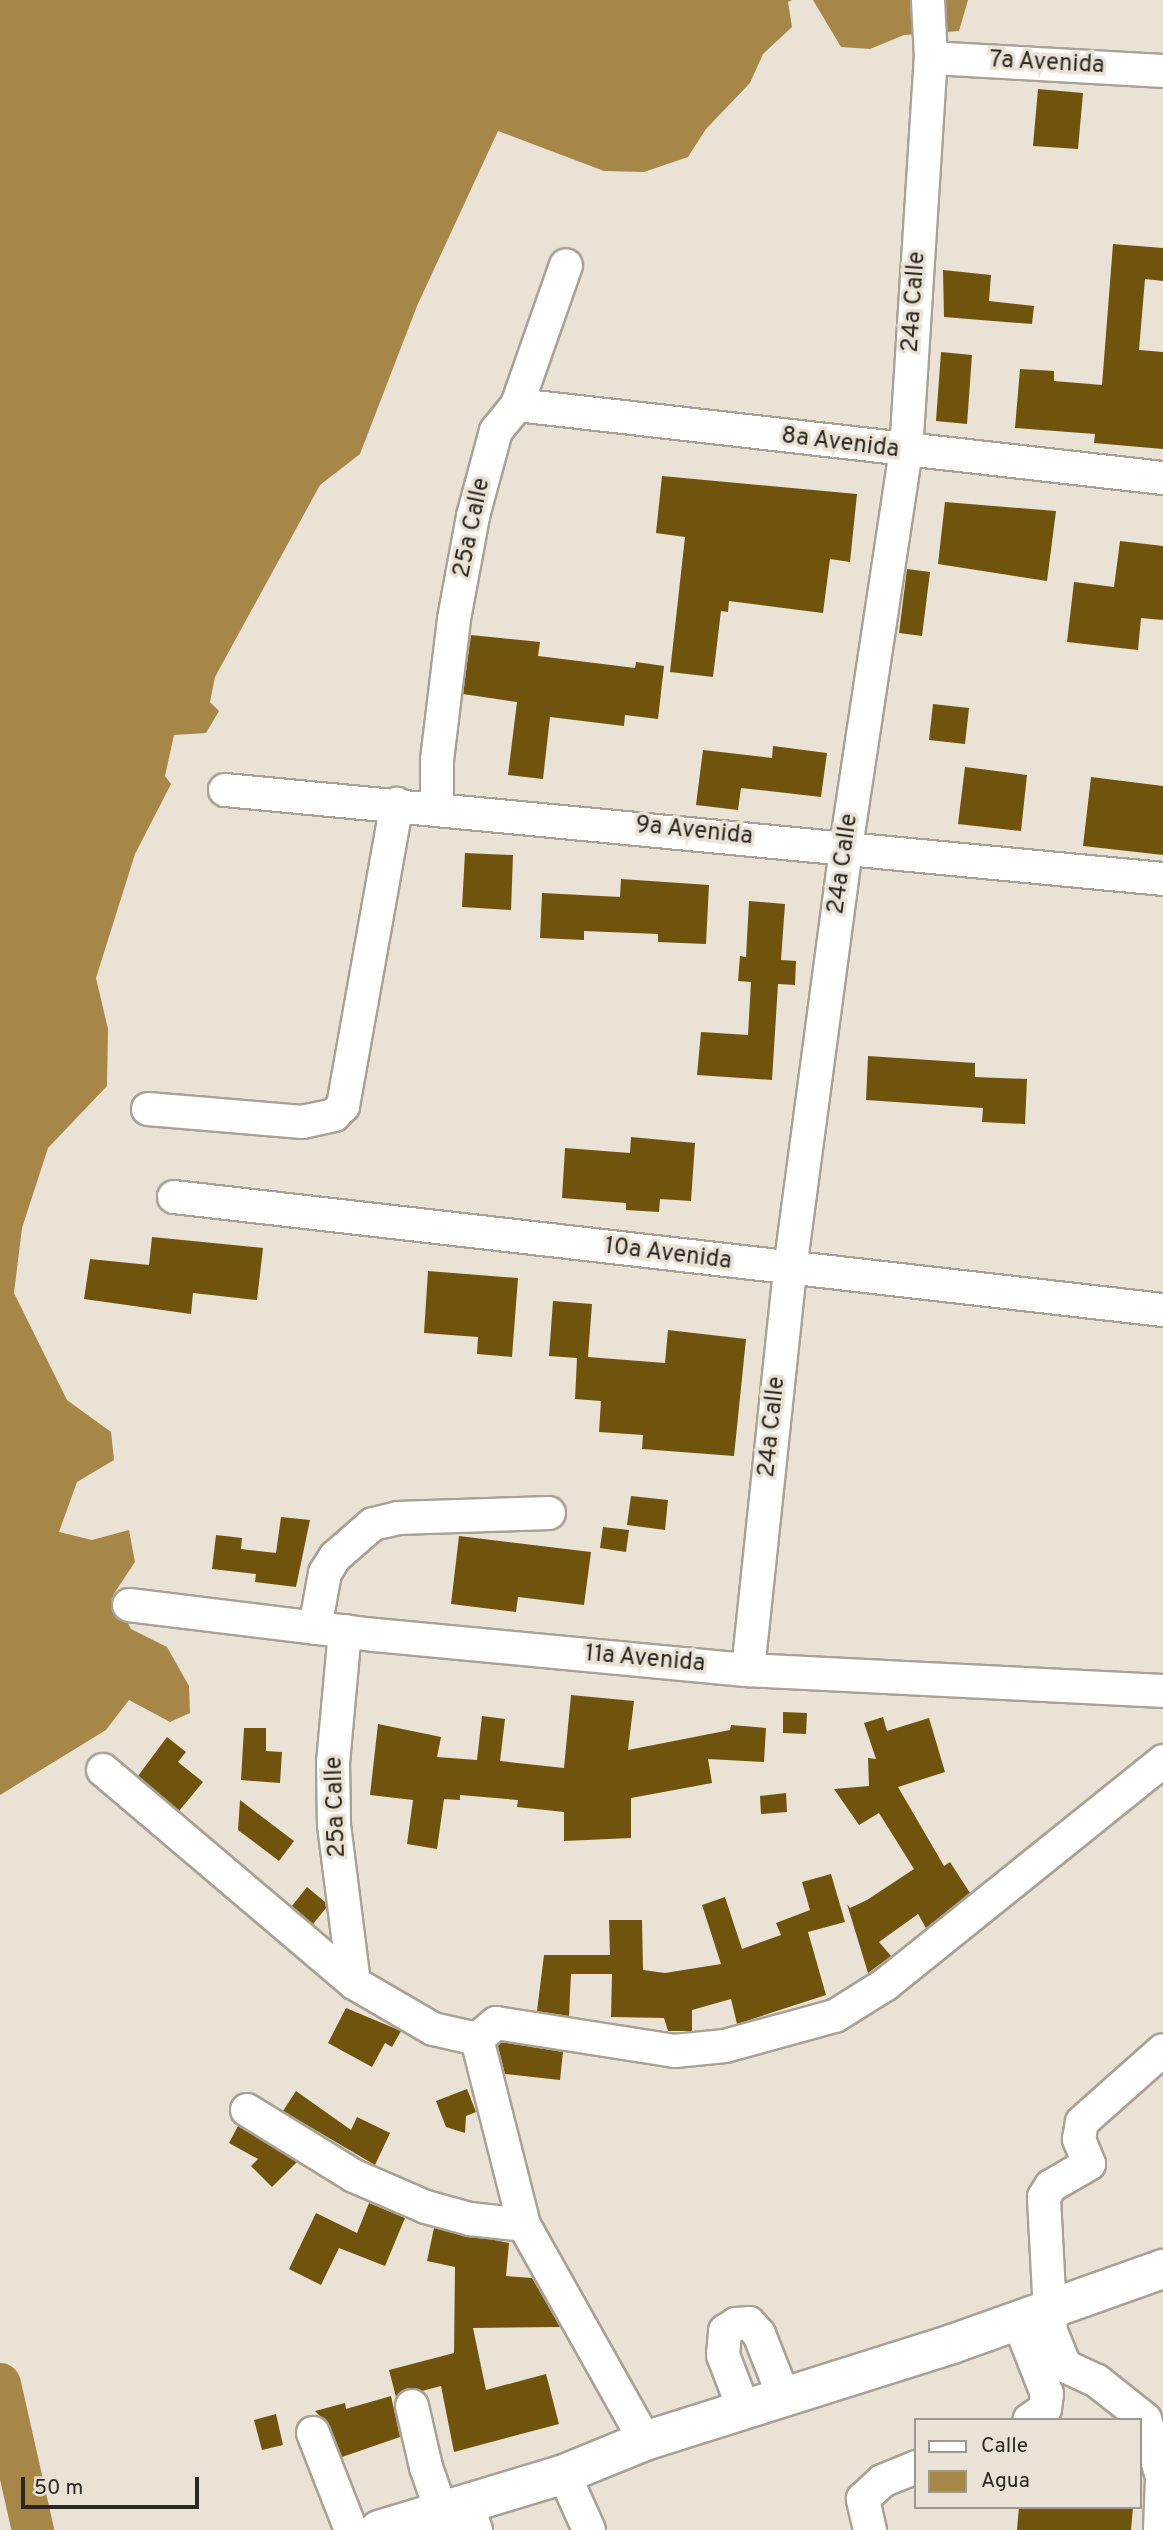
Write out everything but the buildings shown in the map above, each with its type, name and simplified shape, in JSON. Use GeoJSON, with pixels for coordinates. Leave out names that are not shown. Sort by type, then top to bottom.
{"type":"FeatureCollection","features":[{"type":"Feature","properties":{"kind":"main road"},"geometry":{"type":"LineString","coordinates":[[379,2530],[461,2522],[575,2500],[690,2452],[1035,2326],[1163,2269]]}},
{"type":"Feature","properties":{"kind":"main road"},"geometry":{"type":"LineString","coordinates":[[575,2500],[645,2441],[783,2395],[1163,2294]]}},
{"type":"Feature","properties":{"kind":"street","name":"24a Calle"},"geometry":{"type":"LineString","coordinates":[[747,1670],[790,1269],[846,846],[906,452],[931,58],[928,0]]}},
{"type":"Feature","properties":{"kind":"street","name":"7a Avenida"},"geometry":{"type":"LineString","coordinates":[[931,58],[1163,71]]}},
{"type":"Feature","properties":{"kind":"street","name":"25a Calle"},"geometry":{"type":"LineString","coordinates":[[438,807],[437,760],[454,619],[473,516],[496,431],[517,405],[566,265]]}},
{"type":"Feature","properties":{"kind":"street","name":"8a Avenida"},"geometry":{"type":"LineString","coordinates":[[517,405],[906,452],[1163,478]]}},
{"type":"Feature","properties":{"kind":"street","name":"9a Avenida"},"geometry":{"type":"LineString","coordinates":[[225,790],[438,807],[1163,879]]}},
{"type":"Feature","properties":{"kind":"street"},"geometry":{"type":"LineString","coordinates":[[148,1110],[302,1122],[334,1115],[342,1106],[397,804]]}},
{"type":"Feature","properties":{"kind":"street","name":"10a Avenida"},"geometry":{"type":"LineString","coordinates":[[174,1197],[1163,1310]]}},
{"type":"Feature","properties":{"kind":"street","name":"25a Calle"},"geometry":{"type":"LineString","coordinates":[[354,1983],[334,1825],[330,1629],[325,1573],[335,1557],[373,1524],[398,1518],[549,1513]]}},
{"type":"Feature","properties":{"kind":"street","name":"11a Avenida"},"geometry":{"type":"LineString","coordinates":[[129,1605],[330,1629],[747,1670],[1163,1691]]}},
{"type":"Feature","properties":{"kind":"street"},"geometry":{"type":"LineString","coordinates":[[477,2039],[496,2023],[675,2051],[725,2046],[835,2016],[886,1984],[1163,1761]]}},
{"type":"Feature","properties":{"kind":"street"},"geometry":{"type":"LineString","coordinates":[[103,1770],[354,1983],[433,2029],[477,2039]]}},
{"type":"Feature","properties":{"kind":"street"},"geometry":{"type":"LineString","coordinates":[[477,2039],[524,2225],[645,2441]]}},
{"type":"Feature","properties":{"kind":"street"},"geometry":{"type":"LineString","coordinates":[[1032,2418],[1045,2409],[1047,2394],[1035,2326],[1045,2190],[1086,2169],[1091,2158],[1079,2139],[1082,2122],[1163,2050]]}},
{"type":"Feature","properties":{"kind":"street"},"geometry":{"type":"LineString","coordinates":[[247,2110],[354,2176],[426,2207],[470,2219],[524,2225]]}},
{"type":"Feature","properties":{"kind":"street"},"geometry":{"type":"LineString","coordinates":[[744,2410],[723,2355],[725,2330],[736,2324],[750,2323],[759,2334],[783,2395]]}},
{"type":"Feature","properties":{"kind":"street"},"geometry":{"type":"LineString","coordinates":[[1035,2326],[1065,2366],[1097,2381],[1145,2419],[1162,2477],[1160,2530]]}},
{"type":"Feature","properties":{"kind":"street"},"geometry":{"type":"LineString","coordinates":[[412,2406],[426,2467],[461,2522]]}},
{"type":"Feature","properties":{"kind":"street"},"geometry":{"type":"LineString","coordinates":[[313,2433],[351,2530]]}},
{"type":"Feature","properties":{"kind":"street"},"geometry":{"type":"LineString","coordinates":[[870,2530],[863,2499],[882,2481],[914,2468]]}},
{"type":"Feature","properties":{"kind":"water"},"geometry":{"type":"Polygon","coordinates":[[[0,0],[792,0],[788,2],[792,27],[763,54],[750,83],[706,129],[688,157],[644,172],[604,171],[498,131],[417,306],[360,454],[320,485],[215,677],[210,702],[219,711],[206,733],[174,735],[165,776],[171,784],[135,854],[96,978],[108,1029],[107,1086],[48,1148],[22,1228],[14,1293],[67,1400],[111,1432],[114,1460],[77,1482],[59,1532],[92,1540],[129,1530],[135,1562],[113,1595],[131,1629],[167,1647],[189,1686],[190,1713],[170,1722],[129,1700],[106,1730],[0,1795],[0,0]]]}},
{"type":"Feature","properties":{"kind":"water"},"geometry":{"type":"Polygon","coordinates":[[[813,0],[968,0],[959,31],[904,35],[870,49],[841,47],[813,0]]]}},
{"type":"Feature","properties":{"kind":"waterway"},"geometry":{"type":"LineString","coordinates":[[0,2384],[33,2530]]}}]}
